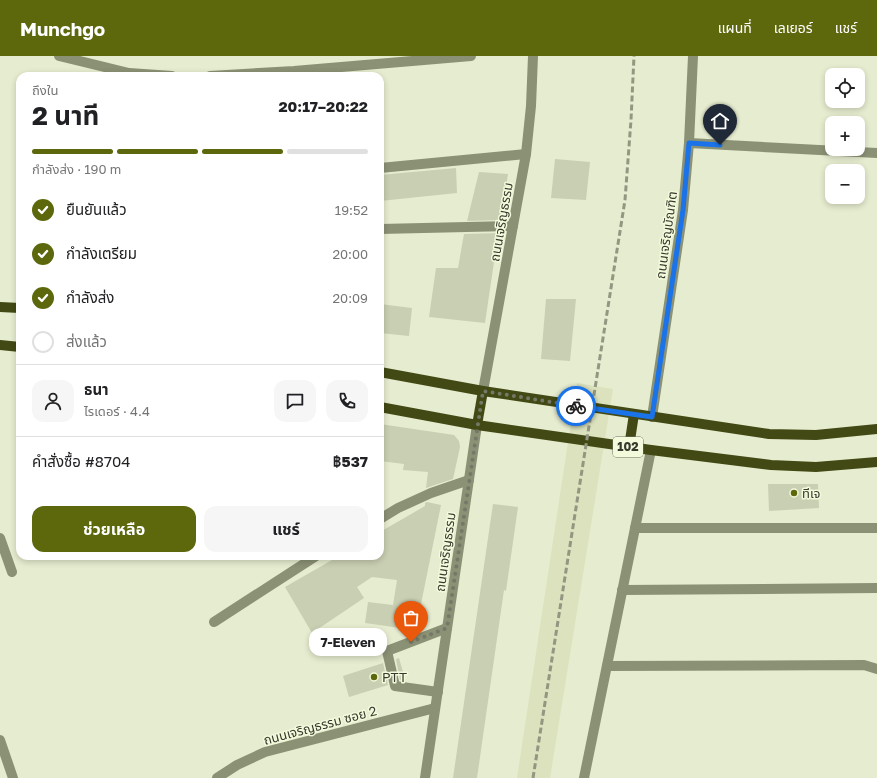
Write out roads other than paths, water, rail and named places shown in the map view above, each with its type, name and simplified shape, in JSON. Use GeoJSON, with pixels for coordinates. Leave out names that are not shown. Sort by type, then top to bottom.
{"type":"FeatureCollection","features":[{"type":"Feature","properties":{"kind":"main road"},"geometry":{"type":"LineString","coordinates":[[0,307],[16,308]]}},
{"type":"Feature","properties":{"kind":"main road"},"geometry":{"type":"LineString","coordinates":[[0,345],[16,347]]}},
{"type":"Feature","properties":{"kind":"main road"},"geometry":{"type":"LineString","coordinates":[[384,373],[483,391],[769,434],[816,435],[877,429]]}},
{"type":"Feature","properties":{"kind":"main road"},"geometry":{"type":"LineString","coordinates":[[477,425],[483,391]]}},
{"type":"Feature","properties":{"kind":"main road","name":"102"},"geometry":{"type":"LineString","coordinates":[[384,408],[477,425],[771,466],[816,467],[877,462]]}},
{"type":"Feature","properties":{"kind":"main road"},"geometry":{"type":"LineString","coordinates":[[629,447],[634,414]]}},
{"type":"Feature","properties":{"kind":"street"},"geometry":{"type":"LineString","coordinates":[[59,56],[125,72]]}},
{"type":"Feature","properties":{"kind":"street"},"geometry":{"type":"LineString","coordinates":[[277,72],[470,56]]}},
{"type":"Feature","properties":{"kind":"street","name":"ถนนเจริญธรรม"},"geometry":{"type":"LineString","coordinates":[[483,391],[526,154],[532,106],[533,56]]}},
{"type":"Feature","properties":{"kind":"street","name":"ถนนเจริญบัณฑิต"},"geometry":{"type":"LineString","coordinates":[[652,417],[683,210],[689,143],[693,56]]}},
{"type":"Feature","properties":{"kind":"street"},"geometry":{"type":"LineString","coordinates":[[689,143],[877,153]]}},
{"type":"Feature","properties":{"kind":"street"},"geometry":{"type":"LineString","coordinates":[[384,168],[526,154]]}},
{"type":"Feature","properties":{"kind":"street"},"geometry":{"type":"LineString","coordinates":[[384,228],[513,226]]}},
{"type":"Feature","properties":{"kind":"street","name":"ถนนเจริญธรรม"},"geometry":{"type":"LineString","coordinates":[[425,778],[477,425]]}},
{"type":"Feature","properties":{"kind":"street"},"geometry":{"type":"LineString","coordinates":[[584,778],[651,450]]}},
{"type":"Feature","properties":{"kind":"street"},"geometry":{"type":"LineString","coordinates":[[384,517],[431,492],[469,480]]}},
{"type":"Feature","properties":{"kind":"street"},"geometry":{"type":"LineString","coordinates":[[635,528],[877,528]]}},
{"type":"Feature","properties":{"kind":"street"},"geometry":{"type":"LineString","coordinates":[[0,538],[12,572]]}},
{"type":"Feature","properties":{"kind":"street"},"geometry":{"type":"LineString","coordinates":[[214,622],[310,560]]}},
{"type":"Feature","properties":{"kind":"street"},"geometry":{"type":"LineString","coordinates":[[622,590],[877,588]]}},
{"type":"Feature","properties":{"kind":"street"},"geometry":{"type":"LineString","coordinates":[[438,692],[395,686],[387,651],[447,628]]}},
{"type":"Feature","properties":{"kind":"street"},"geometry":{"type":"LineString","coordinates":[[606,666],[864,666],[877,669]]}},
{"type":"Feature","properties":{"kind":"street","name":"ถนนเจริญธรรม ซอย 2"},"geometry":{"type":"LineString","coordinates":[[217,778],[237,765],[265,752],[435,708]]}},
{"type":"Feature","properties":{"kind":"street"},"geometry":{"type":"LineString","coordinates":[[0,740],[13,778]]}},
{"type":"Feature","properties":{"kind":"railway"},"geometry":{"type":"LineString","coordinates":[[533,778],[625,200],[634,56]]}},
{"type":"Feature","properties":{"kind":"place","name":"ทีเจ"},"geometry":{"type":"Point","coordinates":[794,493]}},
{"type":"Feature","properties":{"kind":"place","name":"7-Eleven"},"geometry":{"type":"Point","coordinates":[411,642]}},
{"type":"Feature","properties":{"kind":"place","name":"PTT"},"geometry":{"type":"Point","coordinates":[374,677]}}]}
